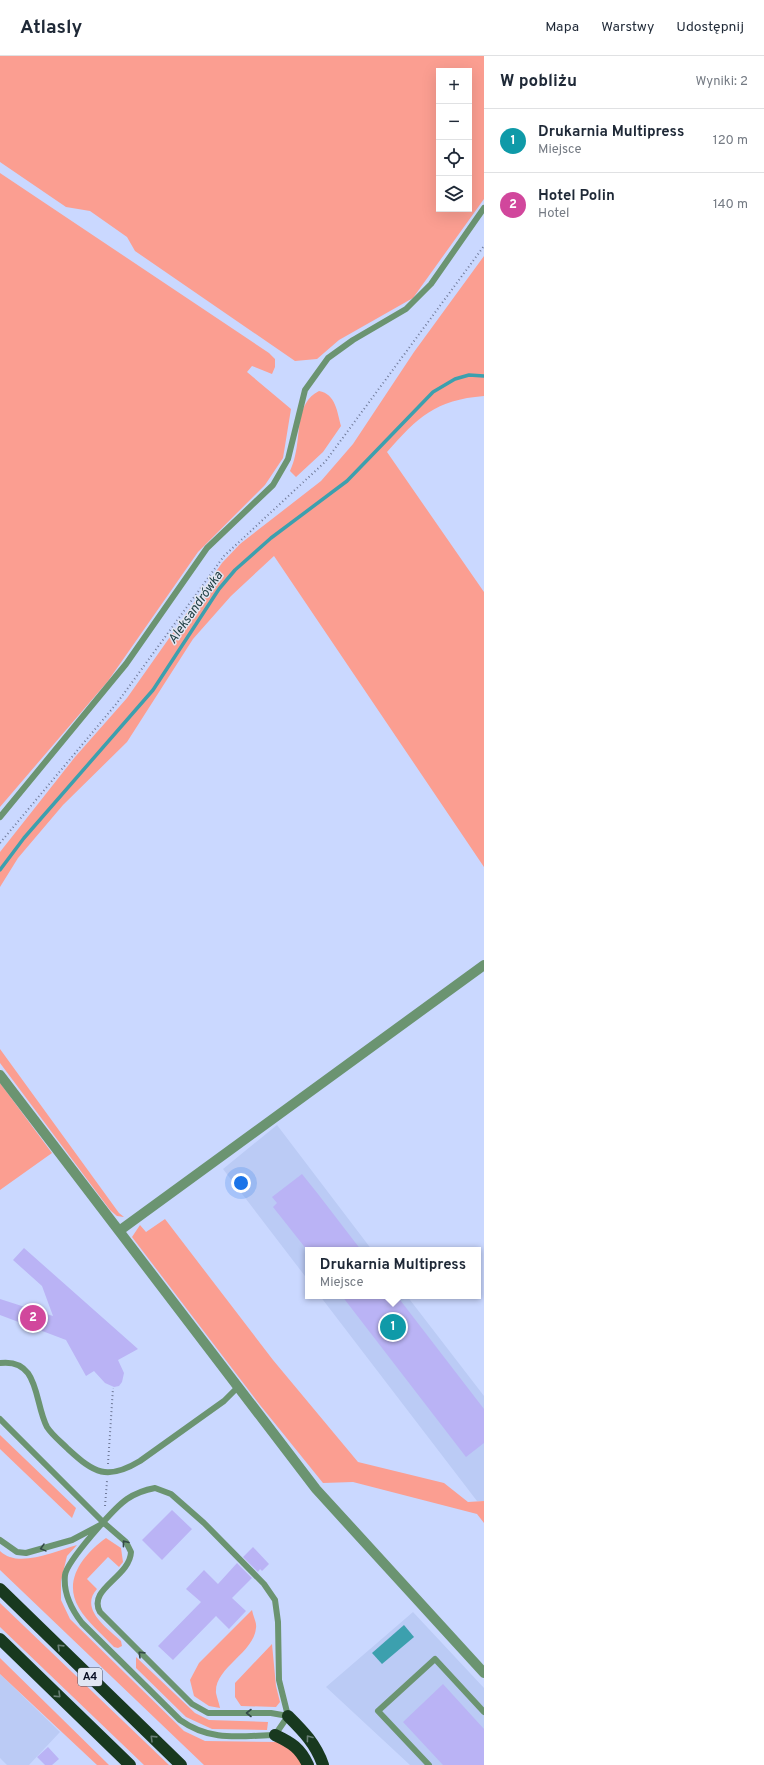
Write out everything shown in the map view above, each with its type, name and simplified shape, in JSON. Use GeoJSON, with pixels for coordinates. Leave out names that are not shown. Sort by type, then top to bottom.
{"type":"FeatureCollection","features":[{"type":"Feature","properties":{"kind":"highway","name":"A4"},"geometry":{"type":"LineString","coordinates":[[0,1589],[181,1765]]}},
{"type":"Feature","properties":{"kind":"highway"},"geometry":{"type":"LineString","coordinates":[[0,1639],[130,1765]]}},
{"type":"Feature","properties":{"kind":"highway"},"geometry":{"type":"LineString","coordinates":[[288,1716],[307,1735],[319,1753],[323,1765]]}},
{"type":"Feature","properties":{"kind":"highway"},"geometry":{"type":"LineString","coordinates":[[275,1735],[290,1742],[302,1752],[308,1765]]}},
{"type":"Feature","properties":{"kind":"street"},"geometry":{"type":"LineString","coordinates":[[119,1231],[484,964]]}},
{"type":"Feature","properties":{"kind":"street"},"geometry":{"type":"LineString","coordinates":[[0,1074],[237,1388],[316,1489],[484,1673]]}},
{"type":"Feature","properties":{"kind":"lane"},"geometry":{"type":"LineString","coordinates":[[0,817],[126,664],[207,548],[273,485],[288,459],[305,390],[328,358],[353,340],[406,309],[431,284],[484,208]]}},
{"type":"Feature","properties":{"kind":"lane"},"geometry":{"type":"LineString","coordinates":[[0,1363],[10,1362],[21,1367],[32,1379],[47,1426],[86,1466],[108,1473],[127,1469],[140,1461],[224,1401],[237,1388]]}},
{"type":"Feature","properties":{"kind":"lane"},"geometry":{"type":"LineString","coordinates":[[0,1419],[104,1523],[126,1542],[131,1552],[128,1565],[97,1598],[97,1607],[100,1612],[188,1700],[208,1713],[271,1714],[288,1716]]}},
{"type":"Feature","properties":{"kind":"lane"},"geometry":{"type":"LineString","coordinates":[[155,1488],[171,1494],[204,1523],[264,1584],[275,1600],[278,1622],[279,1680],[288,1716],[275,1735],[222,1736],[210,1735],[194,1730],[180,1720],[82,1623],[72,1610],[67,1594],[65,1574],[73,1558],[125,1500],[141,1491],[155,1488]]}},
{"type":"Feature","properties":{"kind":"lane"},"geometry":{"type":"LineString","coordinates":[[0,1540],[17,1552],[26,1553],[72,1540],[104,1523]]}},
{"type":"Feature","properties":{"kind":"lane"},"geometry":{"type":"LineString","coordinates":[[429,1765],[378,1710],[435,1659],[484,1712]]}},
{"type":"Feature","properties":{"kind":"path"},"geometry":{"type":"LineString","coordinates":[[0,843],[117,703],[224,556],[325,462],[407,348],[430,321],[484,246]]}},
{"type":"Feature","properties":{"kind":"path"},"geometry":{"type":"LineString","coordinates":[[104,1523],[113,1388]]}},
{"type":"Feature","properties":{"kind":"shaded area"},"geometry":{"type":"Polygon","coordinates":[[[0,56],[484,56],[484,199],[413,298],[339,340],[317,359],[295,361],[135,251],[127,237],[90,211],[66,207],[0,162],[0,56]]]}},
{"type":"Feature","properties":{"kind":"shaded area"},"geometry":{"type":"Polygon","coordinates":[[[0,173],[269,353],[275,359],[275,367],[272,374],[252,366],[247,372],[291,409],[283,458],[265,485],[198,552],[108,681],[0,807],[0,173]]]}},
{"type":"Feature","properties":{"kind":"shaded area"},"geometry":{"type":"Polygon","coordinates":[[[484,256],[484,396],[467,398],[453,402],[440,406],[429,412],[408,429],[387,452],[484,592],[484,867],[274,556],[231,596],[193,639],[127,742],[63,805],[18,858],[0,887],[0,852],[75,757],[127,698],[222,563],[240,544],[321,481],[353,444],[414,352],[484,256]]]}},
{"type":"Feature","properties":{"kind":"shaded area"},"geometry":{"type":"Polygon","coordinates":[[[319,391],[329,396],[335,404],[341,426],[323,452],[296,477],[290,471],[294,462],[297,447],[302,411],[311,396],[319,391]]]}},
{"type":"Feature","properties":{"kind":"shaded area"},"geometry":{"type":"Polygon","coordinates":[[[0,1049],[119,1213],[124,1217],[117,1216],[110,1210],[0,1063],[0,1049]]]}},
{"type":"Feature","properties":{"kind":"shaded area"},"geometry":{"type":"Polygon","coordinates":[[[0,1083],[52,1153],[0,1190],[0,1083]]]}},
{"type":"Feature","properties":{"kind":"shaded area"},"geometry":{"type":"Polygon","coordinates":[[[277,1125],[370,1247],[305,1247],[305,1276],[223,1169],[277,1125]]]}},
{"type":"Feature","properties":{"kind":"shaded area"},"geometry":{"type":"Polygon","coordinates":[[[165,1219],[273,1360],[358,1462],[444,1483],[468,1502],[484,1501],[484,1523],[477,1514],[353,1482],[323,1483],[260,1405],[132,1237],[140,1225],[146,1232],[165,1219]]]}},
{"type":"Feature","properties":{"kind":"shaded area"},"geometry":{"type":"Polygon","coordinates":[[[322,1299],[409,1299],[484,1396],[484,1501],[477,1501],[322,1299]]]}},
{"type":"Feature","properties":{"kind":"shaded area"},"geometry":{"type":"Polygon","coordinates":[[[0,1435],[76,1508],[72,1518],[0,1449],[0,1435]]]}},
{"type":"Feature","properties":{"kind":"shaded area"},"geometry":{"type":"Polygon","coordinates":[[[106,1538],[121,1548],[123,1562],[119,1567],[108,1557],[87,1579],[97,1589],[92,1596],[91,1604],[93,1611],[97,1618],[121,1641],[122,1646],[118,1648],[114,1647],[82,1613],[74,1598],[74,1578],[78,1568],[90,1552],[106,1538]]]}},
{"type":"Feature","properties":{"kind":"shaded area"},"geometry":{"type":"Polygon","coordinates":[[[77,1545],[67,1556],[61,1581],[61,1600],[70,1619],[184,1731],[205,1741],[278,1742],[294,1749],[303,1765],[204,1765],[0,1570],[0,1551],[8,1556],[26,1559],[77,1545]]]}},
{"type":"Feature","properties":{"kind":"shaded area"},"geometry":{"type":"Polygon","coordinates":[[[0,1603],[169,1765],[144,1765],[0,1627],[0,1603]]]}},
{"type":"Feature","properties":{"kind":"shaded area"},"geometry":{"type":"Polygon","coordinates":[[[252,1610],[256,1626],[254,1637],[249,1645],[227,1668],[217,1684],[216,1693],[220,1708],[209,1706],[194,1696],[190,1680],[199,1663],[252,1610]]]}},
{"type":"Feature","properties":{"kind":"shaded area"},"geometry":{"type":"Polygon","coordinates":[[[413,1612],[484,1688],[484,1765],[410,1765],[326,1687],[413,1612]]]}},
{"type":"Feature","properties":{"kind":"shaded area"},"geometry":{"type":"Polygon","coordinates":[[[404,1625],[414,1637],[382,1664],[372,1653],[404,1625]]]}},
{"type":"Feature","properties":{"kind":"shaded area"},"geometry":{"type":"Polygon","coordinates":[[[272,1644],[276,1686],[280,1702],[276,1707],[241,1706],[235,1697],[235,1683],[272,1644]]]}},
{"type":"Feature","properties":{"kind":"shaded area"},"geometry":{"type":"Polygon","coordinates":[[[136,1657],[195,1713],[209,1720],[268,1722],[267,1730],[212,1729],[186,1717],[136,1668],[136,1657]]]}},
{"type":"Feature","properties":{"kind":"shaded area"},"geometry":{"type":"Polygon","coordinates":[[[0,1658],[109,1765],[97,1765],[0,1674],[0,1658]]]}},
{"type":"Feature","properties":{"kind":"shaded area"},"geometry":{"type":"Polygon","coordinates":[[[0,1674],[60,1732],[29,1765],[7,1765],[0,1758],[0,1674]]]}},
{"type":"Feature","properties":{"kind":"building"},"geometry":{"type":"Polygon","coordinates":[[[302,1174],[359,1247],[305,1247],[273,1207],[277,1203],[272,1197],[302,1174]]]}},
{"type":"Feature","properties":{"kind":"building"},"geometry":{"type":"Polygon","coordinates":[[[24,1248],[138,1349],[118,1360],[124,1373],[122,1382],[119,1386],[114,1387],[105,1383],[94,1371],[86,1376],[66,1340],[0,1315],[0,1299],[53,1316],[42,1286],[13,1260],[24,1248]]]}},
{"type":"Feature","properties":{"kind":"building"},"geometry":{"type":"Polygon","coordinates":[[[344,1299],[399,1299],[484,1409],[484,1443],[466,1457],[344,1299]]]}},
{"type":"Feature","properties":{"kind":"building"},"geometry":{"type":"Polygon","coordinates":[[[172,1510],[192,1529],[162,1560],[142,1540],[172,1510]]]}},
{"type":"Feature","properties":{"kind":"building"},"geometry":{"type":"Polygon","coordinates":[[[253,1547],[269,1564],[262,1571],[260,1569],[258,1572],[243,1557],[253,1547]]]}},
{"type":"Feature","properties":{"kind":"building"},"geometry":{"type":"Polygon","coordinates":[[[237,1563],[252,1578],[232,1598],[246,1611],[229,1629],[216,1616],[173,1660],[158,1646],[201,1602],[186,1589],[204,1570],[218,1584],[237,1563]]]}},
{"type":"Feature","properties":{"kind":"building"},"geometry":{"type":"Polygon","coordinates":[[[443,1684],[484,1729],[484,1765],[443,1765],[403,1722],[443,1684]]]}},
{"type":"Feature","properties":{"kind":"building"},"geometry":{"type":"Polygon","coordinates":[[[48,1747],[59,1759],[52,1765],[45,1765],[37,1757],[48,1747]]]}},
{"type":"Feature","properties":{"kind":"waterway","name":"Aleksandrówka"},"geometry":{"type":"LineString","coordinates":[[0,870],[24,838],[153,690],[219,589],[235,570],[271,538],[347,481],[433,392],[455,379],[469,375],[484,376]]}},
{"type":"Feature","properties":{"kind":"place","name":"Hotel Polin"},"geometry":{"type":"Point","coordinates":[33,1318]}},
{"type":"Feature","properties":{"kind":"place","name":"Drukarnia Multipress"},"geometry":{"type":"Point","coordinates":[393,1327]}}]}
